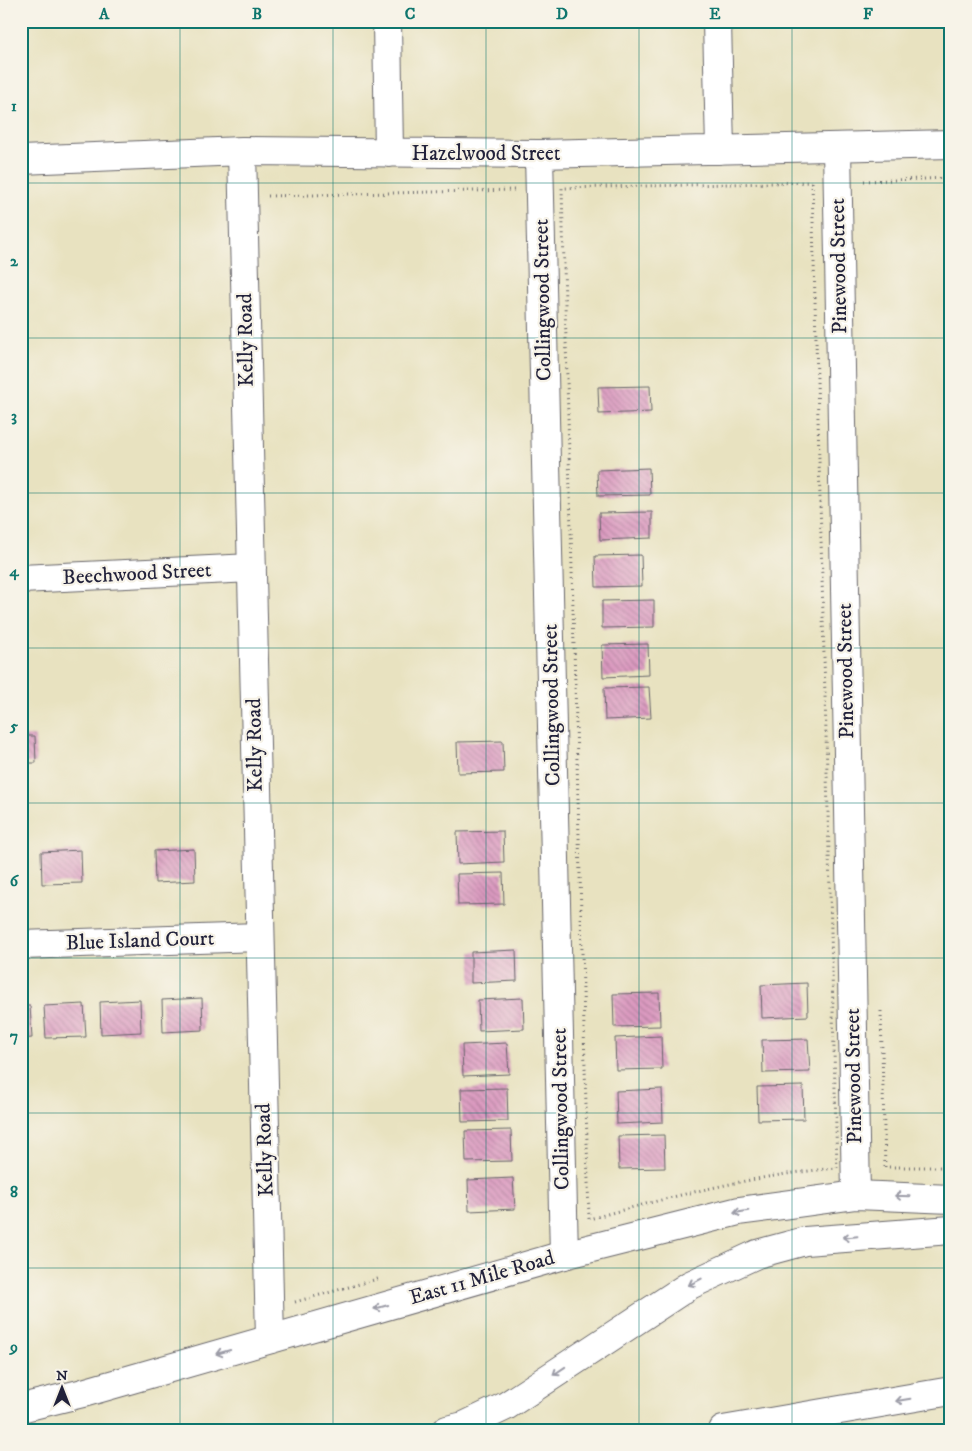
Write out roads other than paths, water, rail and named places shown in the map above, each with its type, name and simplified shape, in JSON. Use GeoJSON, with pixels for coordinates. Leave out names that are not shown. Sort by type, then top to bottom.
{"type":"FeatureCollection","features":[{"type":"Feature","properties":{"kind":"main road"},"geometry":{"type":"LineString","coordinates":[[387,21],[389,154]]}},
{"type":"Feature","properties":{"kind":"main road"},"geometry":{"type":"LineString","coordinates":[[717,21],[720,150]]}},
{"type":"Feature","properties":{"kind":"main road","name":"Hazelwood Street"},"geometry":{"type":"LineString","coordinates":[[21,160],[242,151],[389,154],[539,154],[951,144]]}},
{"type":"Feature","properties":{"kind":"main road","name":"Pinewood Street"},"geometry":{"type":"LineString","coordinates":[[837,147],[856,1195]]}},
{"type":"Feature","properties":{"kind":"main road","name":"Kelly Road"},"geometry":{"type":"LineString","coordinates":[[242,151],[259,937],[270,1338]]}},
{"type":"Feature","properties":{"kind":"main road","name":"Collingwood Street"},"geometry":{"type":"LineString","coordinates":[[539,154],[564,1255]]}},
{"type":"Feature","properties":{"kind":"main road","name":"Beechwood Street"},"geometry":{"type":"LineString","coordinates":[[21,579],[252,568]]}},
{"type":"Feature","properties":{"kind":"main road","name":"Blue Island Court"},"geometry":{"type":"LineString","coordinates":[[21,945],[259,937]]}},
{"type":"Feature","properties":{"kind":"main road","name":"East 11 Mile Road"},"geometry":{"type":"LineString","coordinates":[[21,1408],[82,1393],[564,1255],[739,1212],[856,1195],[951,1199]]}},
{"type":"Feature","properties":{"kind":"main road"},"geometry":{"type":"LineString","coordinates":[[447,1430],[464,1426],[506,1406],[690,1285],[757,1254],[805,1241],[951,1230]]}},
{"type":"Feature","properties":{"kind":"main road"},"geometry":{"type":"LineString","coordinates":[[722,1430],[951,1392]]}}]}
